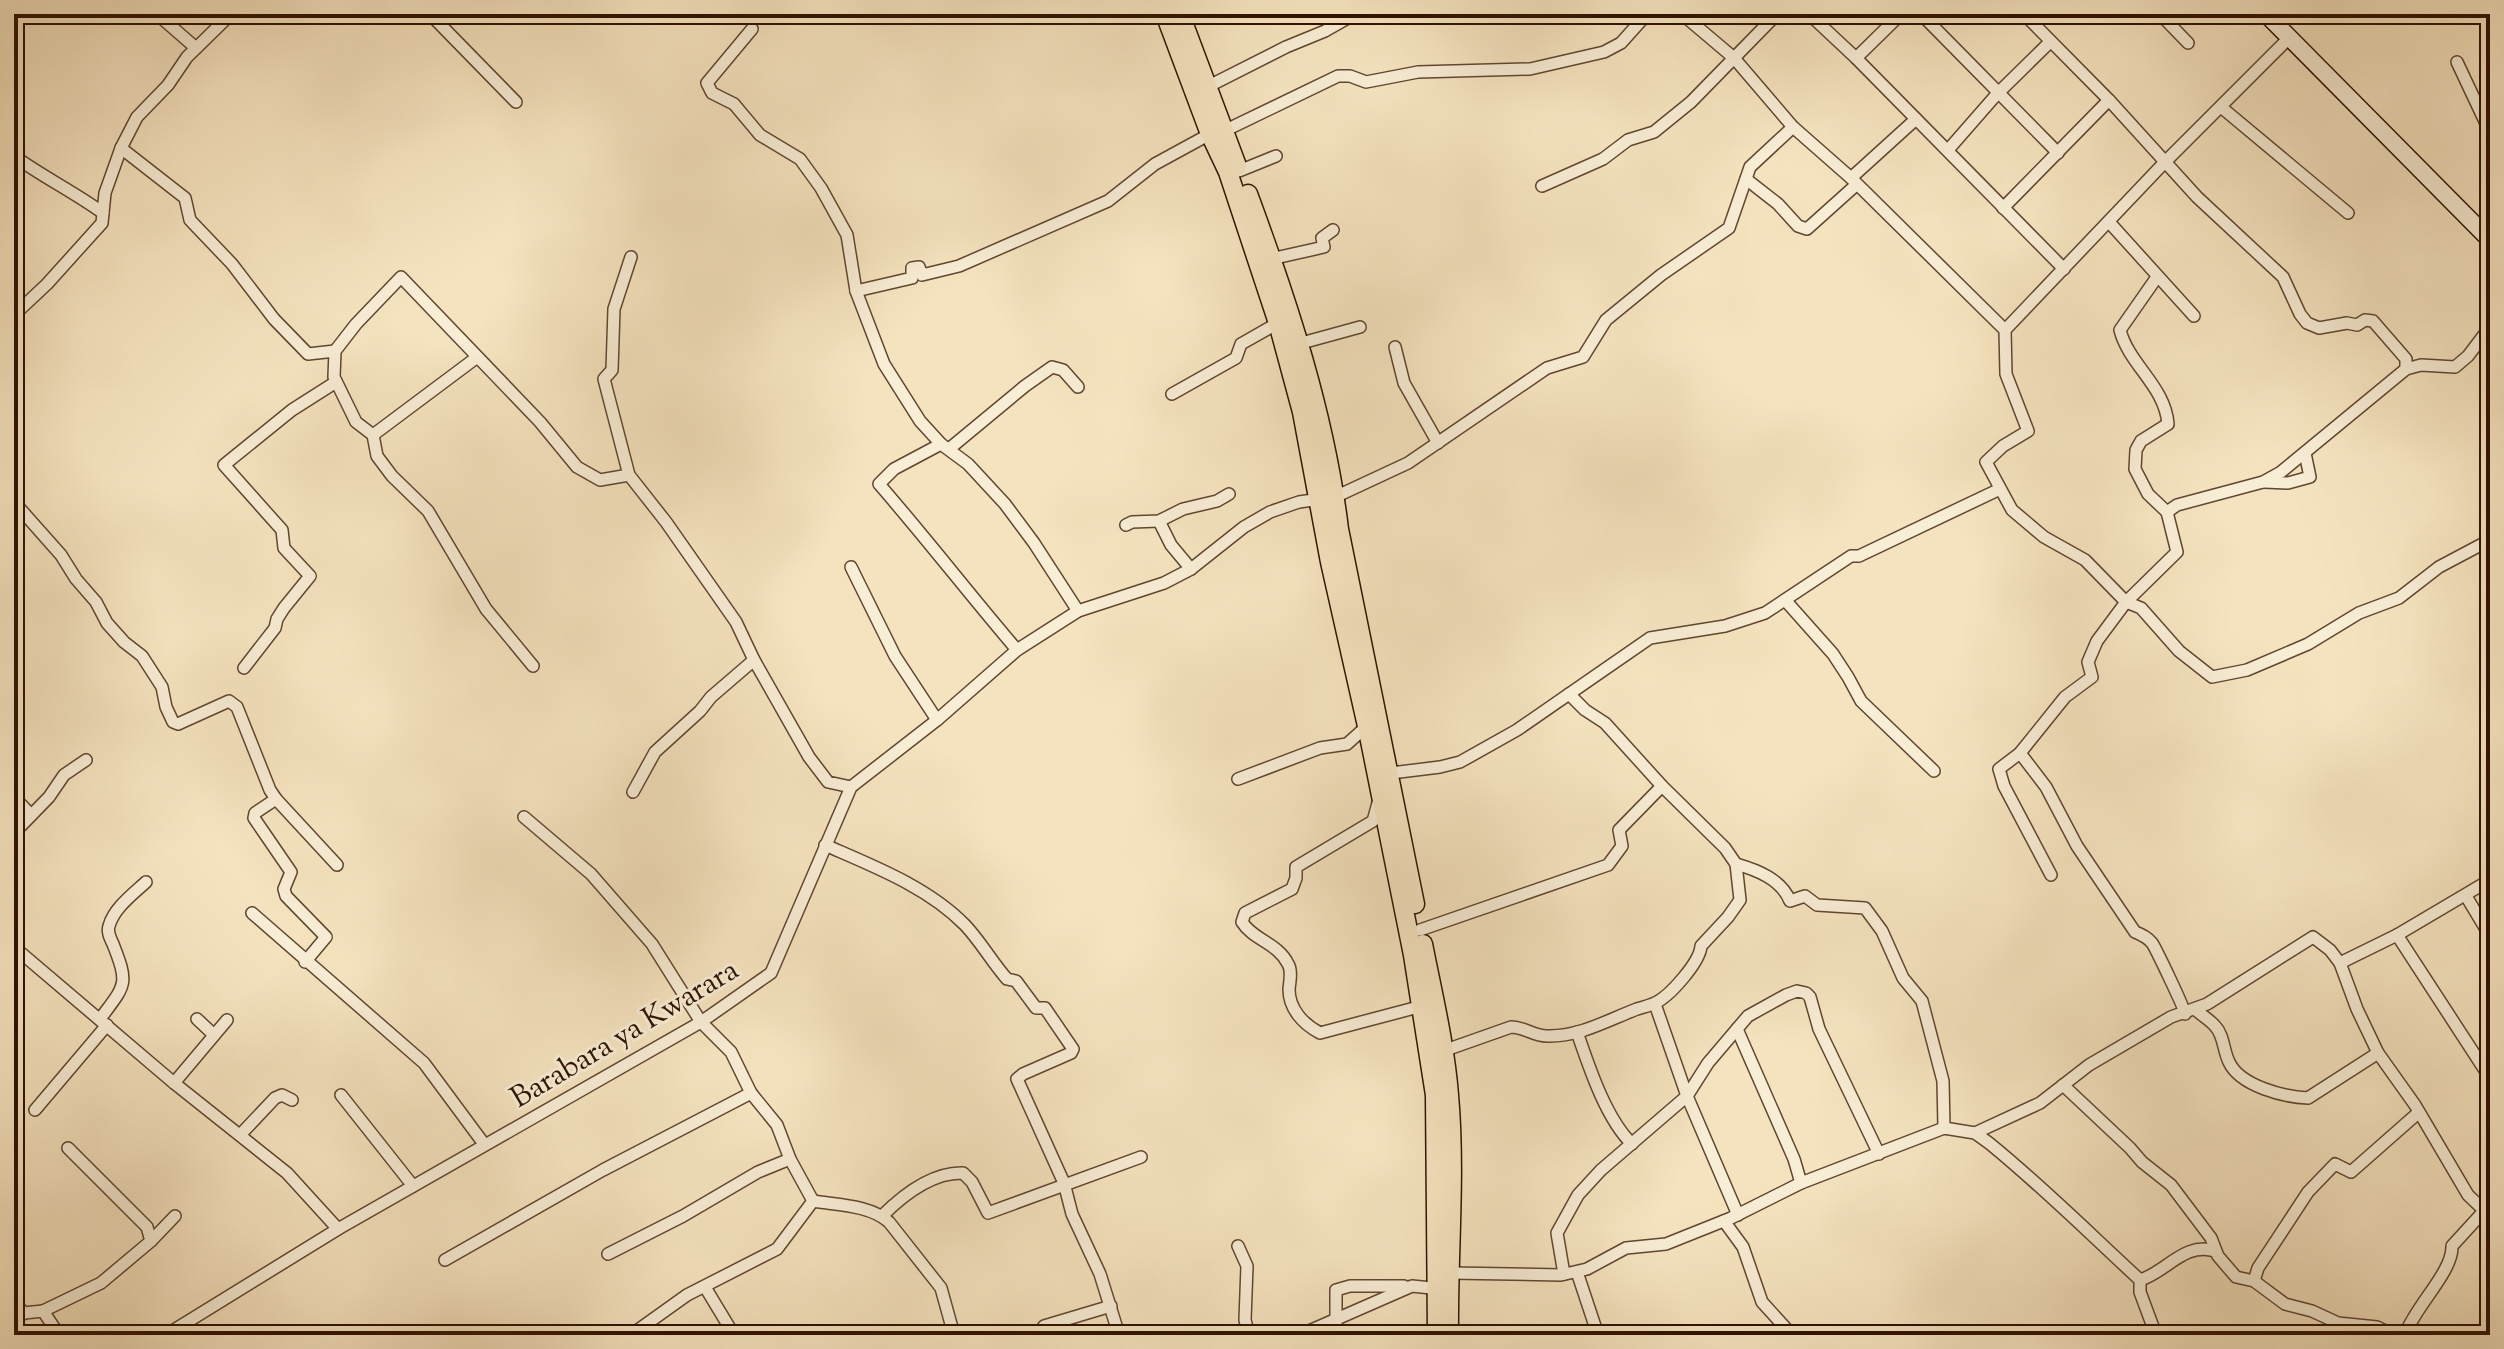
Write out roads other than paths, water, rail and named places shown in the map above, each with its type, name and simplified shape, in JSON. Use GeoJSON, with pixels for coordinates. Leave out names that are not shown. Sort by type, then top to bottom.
{"type":"FeatureCollection","features":[{"type":"Feature","properties":{"kind":"main road"},"geometry":{"type":"LineString","coordinates":[[1165,14],[1217,133],[1239,171],[1298,344],[1301,381],[1326,498],[1367,726],[1382,774],[1436,1002],[1450,1110],[1446,1284],[1437,1335]]}},
{"type":"Feature","properties":{"kind":"main road"},"geometry":{"type":"LineString","coordinates":[[1180,14],[1207,87],[1228,172],[1278,323],[1301,381]]}},
{"type":"Feature","properties":{"kind":"main road"},"geometry":{"type":"LineString","coordinates":[[1326,498],[1339,529],[1382,774],[1380,796],[1422,1006],[1435,1095],[1449,1335]]}},
{"type":"Feature","properties":{"kind":"street"},"geometry":{"type":"LineString","coordinates":[[157,14],[196,48]]}},
{"type":"Feature","properties":{"kind":"street"},"geometry":{"type":"LineString","coordinates":[[15,313],[47,284],[102,223],[105,193],[121,148],[137,117],[168,85],[196,48],[231,14]]}},
{"type":"Feature","properties":{"kind":"street"},"geometry":{"type":"LineString","coordinates":[[430,14],[516,102]]}},
{"type":"Feature","properties":{"kind":"street"},"geometry":{"type":"LineString","coordinates":[[1207,87],[1355,14]]}},
{"type":"Feature","properties":{"kind":"street"},"geometry":{"type":"LineString","coordinates":[[856,291],[912,278],[912,268],[919,267],[922,275],[959,266],[1108,201],[1155,164],[1338,76],[1350,76],[1366,82],[1418,72],[1530,69],[1604,52],[1621,43],[1647,14]]}},
{"type":"Feature","properties":{"kind":"street"},"geometry":{"type":"LineString","coordinates":[[1682,14],[1734,58],[1793,127],[2005,330],[2006,374],[2028,431],[2003,446],[1986,462],[2012,510],[2044,537],[2085,560],[2126,602],[2141,608],[2179,651],[2212,677],[2247,670],[2308,644],[2359,613],[2399,598],[2439,567],[2490,540]]}},
{"type":"Feature","properties":{"kind":"street"},"geometry":{"type":"LineString","coordinates":[[1542,186],[1603,159],[1628,140],[1654,132],[1691,102],[1777,14]]}},
{"type":"Feature","properties":{"kind":"street"},"geometry":{"type":"LineString","coordinates":[[1809,14],[2064,269]]}},
{"type":"Feature","properties":{"kind":"street"},"geometry":{"type":"LineString","coordinates":[[1856,58],[1901,14]]}},
{"type":"Feature","properties":{"kind":"street"},"geometry":{"type":"LineString","coordinates":[[1921,14],[2058,153]]}},
{"type":"Feature","properties":{"kind":"street"},"geometry":{"type":"LineString","coordinates":[[2160,14],[2188,43]]}},
{"type":"Feature","properties":{"kind":"street"},"geometry":{"type":"LineString","coordinates":[[2266,14],[2490,240]]}},
{"type":"Feature","properties":{"kind":"street"},"geometry":{"type":"LineString","coordinates":[[2032,17],[2050,42],[2109,100],[2164,163],[2283,277],[2307,323],[2319,328],[2373,321],[2406,359],[2406,369]]}},
{"type":"Feature","properties":{"kind":"street"},"geometry":{"type":"LineString","coordinates":[[752,29],[707,83],[712,93],[734,104],[760,135],[800,159],[821,188],[847,235],[856,291],[884,364],[920,421],[968,464],[1005,504],[1078,611]]}},
{"type":"Feature","properties":{"kind":"street"},"geometry":{"type":"LineString","coordinates":[[2005,330],[2164,163],[2289,38]]}},
{"type":"Feature","properties":{"kind":"street"},"geometry":{"type":"LineString","coordinates":[[1948,150],[1997,94],[2050,42]]}},
{"type":"Feature","properties":{"kind":"street"},"geometry":{"type":"LineString","coordinates":[[2457,62],[2490,132]]}},
{"type":"Feature","properties":{"kind":"street"},"geometry":{"type":"LineString","coordinates":[[2003,208],[2109,100]]}},
{"type":"Feature","properties":{"kind":"street"},"geometry":{"type":"LineString","coordinates":[[2221,107],[2348,213]]}},
{"type":"Feature","properties":{"kind":"street"},"geometry":{"type":"LineString","coordinates":[[1746,179],[1778,204],[1798,226],[1807,229],[1916,119]]}},
{"type":"Feature","properties":{"kind":"street","name":"Barabara ya Kwarara"},"geometry":{"type":"LineString","coordinates":[[166,1335],[338,1229],[701,1022],[771,973],[851,787],[937,720],[1017,650],[1078,611],[1164,583],[1191,569],[1244,527],[1270,512],[1326,498],[1408,463],[1547,368],[1583,357],[1606,320],[1661,275],[1729,228],[1750,167],[1793,127]]}},
{"type":"Feature","properties":{"kind":"street"},"geometry":{"type":"LineString","coordinates":[[121,148],[185,198],[190,220],[232,264],[274,319],[308,354],[335,351]]}},
{"type":"Feature","properties":{"kind":"street"},"geometry":{"type":"LineString","coordinates":[[14,156],[103,213]]}},
{"type":"Feature","properties":{"kind":"street"},"geometry":{"type":"LineString","coordinates":[[1239,171],[1276,156]]}},
{"type":"Feature","properties":{"kind":"street"},"geometry":{"type":"LineString","coordinates":[[2109,222],[2194,316]]}},
{"type":"Feature","properties":{"kind":"street"},"geometry":{"type":"LineString","coordinates":[[1271,259],[1324,247],[1322,238],[1333,230]]}},
{"type":"Feature","properties":{"kind":"street"},"geometry":{"type":"LineString","coordinates":[[631,257],[614,309],[612,370],[604,379],[629,475],[736,622],[809,757],[828,782],[851,787]]}},
{"type":"Feature","properties":{"kind":"street"},"geometry":{"type":"LineString","coordinates":[[533,666],[486,609],[428,511],[392,476],[377,456],[373,435],[356,422],[334,377],[335,351],[401,277],[540,422],[577,467],[600,480],[629,475]]}},
{"type":"Feature","properties":{"kind":"street"},"geometry":{"type":"LineString","coordinates":[[2051,875],[2004,786],[1999,769],[2020,753],[2065,697],[2092,677],[2088,662],[2091,652],[2126,602],[2177,552],[2167,512],[2148,494],[2135,469],[2136,450],[2141,441],[2168,424],[2167,414],[2159,393],[2123,343],[2120,330],[2157,277]]}},
{"type":"Feature","properties":{"kind":"street"},"geometry":{"type":"LineString","coordinates":[[1172,394],[1236,358],[1241,344],[1278,323]]}},
{"type":"Feature","properties":{"kind":"street"},"geometry":{"type":"LineString","coordinates":[[1298,344],[1360,327]]}},
{"type":"Feature","properties":{"kind":"street"},"geometry":{"type":"LineString","coordinates":[[2263,482],[2305,453],[2406,369],[2421,365],[2455,367],[2468,356],[2490,327]]}},
{"type":"Feature","properties":{"kind":"street"},"geometry":{"type":"LineString","coordinates":[[1395,347],[1404,383],[1438,443]]}},
{"type":"Feature","properties":{"kind":"street"},"geometry":{"type":"LineString","coordinates":[[373,435],[476,358]]}},
{"type":"Feature","properties":{"kind":"street"},"geometry":{"type":"LineString","coordinates":[[1017,650],[966,592],[946,560],[930,546],[879,484],[894,469],[945,446],[1052,367],[1063,370],[1078,387]]}},
{"type":"Feature","properties":{"kind":"street"},"geometry":{"type":"LineString","coordinates":[[244,668],[275,628],[284,608],[310,576],[284,548],[282,530],[224,465],[292,410],[336,382]]}},
{"type":"Feature","properties":{"kind":"street"},"geometry":{"type":"LineString","coordinates":[[2167,512],[2195,500],[2263,482],[2288,483],[2310,477],[2305,453]]}},
{"type":"Feature","properties":{"kind":"street"},"geometry":{"type":"LineString","coordinates":[[1382,774],[1460,762],[1517,730],[1650,638],[1725,626],[1765,613],[1851,556],[1859,556],[2000,489]]}},
{"type":"Feature","properties":{"kind":"street"},"geometry":{"type":"LineString","coordinates":[[1126,525],[1159,521],[1183,509],[1217,501],[1229,494]]}},
{"type":"Feature","properties":{"kind":"street"},"geometry":{"type":"LineString","coordinates":[[14,502],[61,555],[96,602],[107,623],[142,656],[162,687],[173,722],[178,724],[229,701],[233,702],[270,790],[337,865]]}},
{"type":"Feature","properties":{"kind":"street"},"geometry":{"type":"LineString","coordinates":[[1159,521],[1171,545],[1191,569]]}},
{"type":"Feature","properties":{"kind":"street"},"geometry":{"type":"LineString","coordinates":[[851,567],[895,656],[937,720]]}},
{"type":"Feature","properties":{"kind":"street"},"geometry":{"type":"LineString","coordinates":[[1785,600],[1833,654],[1871,714],[1934,771]]}},
{"type":"Feature","properties":{"kind":"street"},"geometry":{"type":"LineString","coordinates":[[633,792],[655,752],[754,660]]}},
{"type":"Feature","properties":{"kind":"street"},"geometry":{"type":"LineString","coordinates":[[1443,1051],[1511,1027],[1523,1027],[1546,1036],[1577,1032],[1655,1004],[1700,956],[1701,946],[1740,900],[1736,864],[1725,848],[1662,786],[1605,723],[1585,710],[1569,694]]}},
{"type":"Feature","properties":{"kind":"street"},"geometry":{"type":"LineString","coordinates":[[1238,779],[1320,748],[1347,744],[1367,726]]}},
{"type":"Feature","properties":{"kind":"street"},"geometry":{"type":"LineString","coordinates":[[2020,753],[2046,787],[2077,846],[2135,932],[2147,937],[2155,946],[2169,982],[2184,1005],[2190,1012],[2217,1027],[2229,1063],[2242,1077],[2295,1098],[2308,1098],[2378,1053]]}},
{"type":"Feature","properties":{"kind":"street"},"geometry":{"type":"LineString","coordinates":[[14,833],[64,775],[86,760]]}},
{"type":"Feature","properties":{"kind":"street"},"geometry":{"type":"LineString","coordinates":[[1420,930],[1608,865],[1622,846],[1619,830],[1662,786]]}},
{"type":"Feature","properties":{"kind":"street"},"geometry":{"type":"LineString","coordinates":[[1380,796],[1373,821],[1296,867],[1292,889],[1245,913],[1242,922],[1248,932],[1276,947],[1290,966],[1289,998],[1304,1025],[1320,1033],[1422,1006]]}},
{"type":"Feature","properties":{"kind":"street"},"geometry":{"type":"LineString","coordinates":[[14,797],[31,815]]}},
{"type":"Feature","properties":{"kind":"street"},"geometry":{"type":"LineString","coordinates":[[276,799],[255,813],[254,818],[291,872],[284,889],[286,896],[326,935],[305,962]]}},
{"type":"Feature","properties":{"kind":"street"},"geometry":{"type":"LineString","coordinates":[[524,817],[591,874],[652,944],[701,1022],[731,1052],[751,1093],[777,1125],[790,1159],[813,1201]]}},
{"type":"Feature","properties":{"kind":"street"},"geometry":{"type":"LineString","coordinates":[[825,845],[884,871],[963,923],[1007,979],[1016,981],[1036,1008],[1045,1008],[1073,1049],[1071,1053],[1017,1079],[1064,1183],[1072,1214],[1111,1306],[1119,1335]]}},
{"type":"Feature","properties":{"kind":"street"},"geometry":{"type":"LineString","coordinates":[[1736,864],[1758,871],[1776,883],[1790,901],[1805,896],[1817,905],[1865,908],[1882,931],[1903,978],[1922,1001],[1943,1081],[1944,1128]]}},
{"type":"Feature","properties":{"kind":"street"},"geometry":{"type":"LineString","coordinates":[[2340,963],[2397,935],[2490,880]]}},
{"type":"Feature","properties":{"kind":"street"},"geometry":{"type":"LineString","coordinates":[[35,1110],[104,1022],[119,994],[125,973],[108,934],[108,927],[116,911],[146,882]]}},
{"type":"Feature","properties":{"kind":"street"},"geometry":{"type":"LineString","coordinates":[[2466,896],[2490,936]]}},
{"type":"Feature","properties":{"kind":"street"},"geometry":{"type":"LineString","coordinates":[[252,913],[424,1063],[484,1144]]}},
{"type":"Feature","properties":{"kind":"street"},"geometry":{"type":"LineString","coordinates":[[2397,935],[2490,1078]]}},
{"type":"Feature","properties":{"kind":"street"},"geometry":{"type":"LineString","coordinates":[[1975,1133],[2040,1103],[2089,1065],[2171,1017],[2190,1012],[2313,937],[2330,950],[2340,963],[2378,1053],[2468,1195],[2487,1213]]}},
{"type":"Feature","properties":{"kind":"street"},"geometry":{"type":"LineString","coordinates":[[14,947],[174,1083],[287,1173],[338,1229]]}},
{"type":"Feature","properties":{"kind":"street"},"geometry":{"type":"LineString","coordinates":[[1598,1335],[1557,1241],[1563,1220],[1578,1195],[1601,1170],[1687,1096],[1708,1063],[1748,1016],[1762,1006],[1797,991],[1806,993],[1814,1005],[1819,1029],[1879,1154]]}},
{"type":"Feature","properties":{"kind":"street"},"geometry":{"type":"LineString","coordinates":[[1655,1004],[1687,1096],[1738,1215]]}},
{"type":"Feature","properties":{"kind":"street"},"geometry":{"type":"LineString","coordinates":[[197,1019],[214,1035]]}},
{"type":"Feature","properties":{"kind":"street"},"geometry":{"type":"LineString","coordinates":[[174,1083],[227,1020]]}},
{"type":"Feature","properties":{"kind":"street"},"geometry":{"type":"LineString","coordinates":[[1737,1029],[1794,1159],[1801,1183]]}},
{"type":"Feature","properties":{"kind":"street"},"geometry":{"type":"LineString","coordinates":[[1577,1032],[1621,1134],[1632,1144]]}},
{"type":"Feature","properties":{"kind":"street"},"geometry":{"type":"LineString","coordinates":[[2063,1085],[2142,1162],[2171,1185],[2236,1277],[2254,1281],[2285,1304],[2312,1311],[2338,1323],[2377,1327],[2394,1335]]}},
{"type":"Feature","properties":{"kind":"street"},"geometry":{"type":"LineString","coordinates":[[445,1260],[603,1170],[751,1093]]}},
{"type":"Feature","properties":{"kind":"street"},"geometry":{"type":"LineString","coordinates":[[241,1134],[275,1098],[282,1095],[292,1100]]}},
{"type":"Feature","properties":{"kind":"street"},"geometry":{"type":"LineString","coordinates":[[341,1095],[413,1186]]}},
{"type":"Feature","properties":{"kind":"street"},"geometry":{"type":"LineString","coordinates":[[2254,1281],[2258,1268],[2308,1192],[2335,1164],[2351,1172],[2418,1113]]}},
{"type":"Feature","properties":{"kind":"street"},"geometry":{"type":"LineString","coordinates":[[1336,1335],[1336,1290],[1341,1287],[1446,1284],[1587,1269],[1626,1248],[1666,1244],[1738,1215],[1801,1183],[1944,1128],[1975,1133],[2066,1210],[2140,1280],[2140,1292],[2156,1335]]}},
{"type":"Feature","properties":{"kind":"street"},"geometry":{"type":"LineString","coordinates":[[68,1148],[147,1227],[151,1241]]}},
{"type":"Feature","properties":{"kind":"street"},"geometry":{"type":"LineString","coordinates":[[882,1216],[903,1195],[954,1172],[963,1173],[972,1182],[988,1213],[1141,1157]]}},
{"type":"Feature","properties":{"kind":"street"},"geometry":{"type":"LineString","coordinates":[[608,1254],[683,1216],[758,1172],[790,1159]]}},
{"type":"Feature","properties":{"kind":"street"},"geometry":{"type":"LineString","coordinates":[[2405,1335],[2419,1305],[2452,1256],[2452,1246],[2487,1213],[2490,1197]]}},
{"type":"Feature","properties":{"kind":"street"},"geometry":{"type":"LineString","coordinates":[[813,1201],[882,1216],[941,1288],[954,1335]]}},
{"type":"Feature","properties":{"kind":"street"},"geometry":{"type":"LineString","coordinates":[[627,1335],[687,1295],[777,1249],[813,1201]]}},
{"type":"Feature","properties":{"kind":"street"},"geometry":{"type":"LineString","coordinates":[[14,1302],[19,1317],[43,1311],[101,1283],[151,1241],[175,1216]]}},
{"type":"Feature","properties":{"kind":"street"},"geometry":{"type":"LineString","coordinates":[[1724,1221],[1743,1247],[1762,1302],[1792,1335]]}},
{"type":"Feature","properties":{"kind":"street"},"geometry":{"type":"LineString","coordinates":[[1238,1246],[1247,1266],[1245,1320],[1249,1335]]}},
{"type":"Feature","properties":{"kind":"street"},"geometry":{"type":"LineString","coordinates":[[2140,1280],[2150,1277],[2168,1262],[2204,1247],[2215,1251]]}},
{"type":"Feature","properties":{"kind":"street"},"geometry":{"type":"LineString","coordinates":[[1300,1335],[1412,1286]]}},
{"type":"Feature","properties":{"kind":"street"},"geometry":{"type":"LineString","coordinates":[[705,1287],[734,1335]]}},
{"type":"Feature","properties":{"kind":"street"},"geometry":{"type":"LineString","coordinates":[[1039,1335],[1044,1326],[1111,1306]]}},
{"type":"Feature","properties":{"kind":"street"},"geometry":{"type":"LineString","coordinates":[[43,1311],[59,1335]]}}]}
